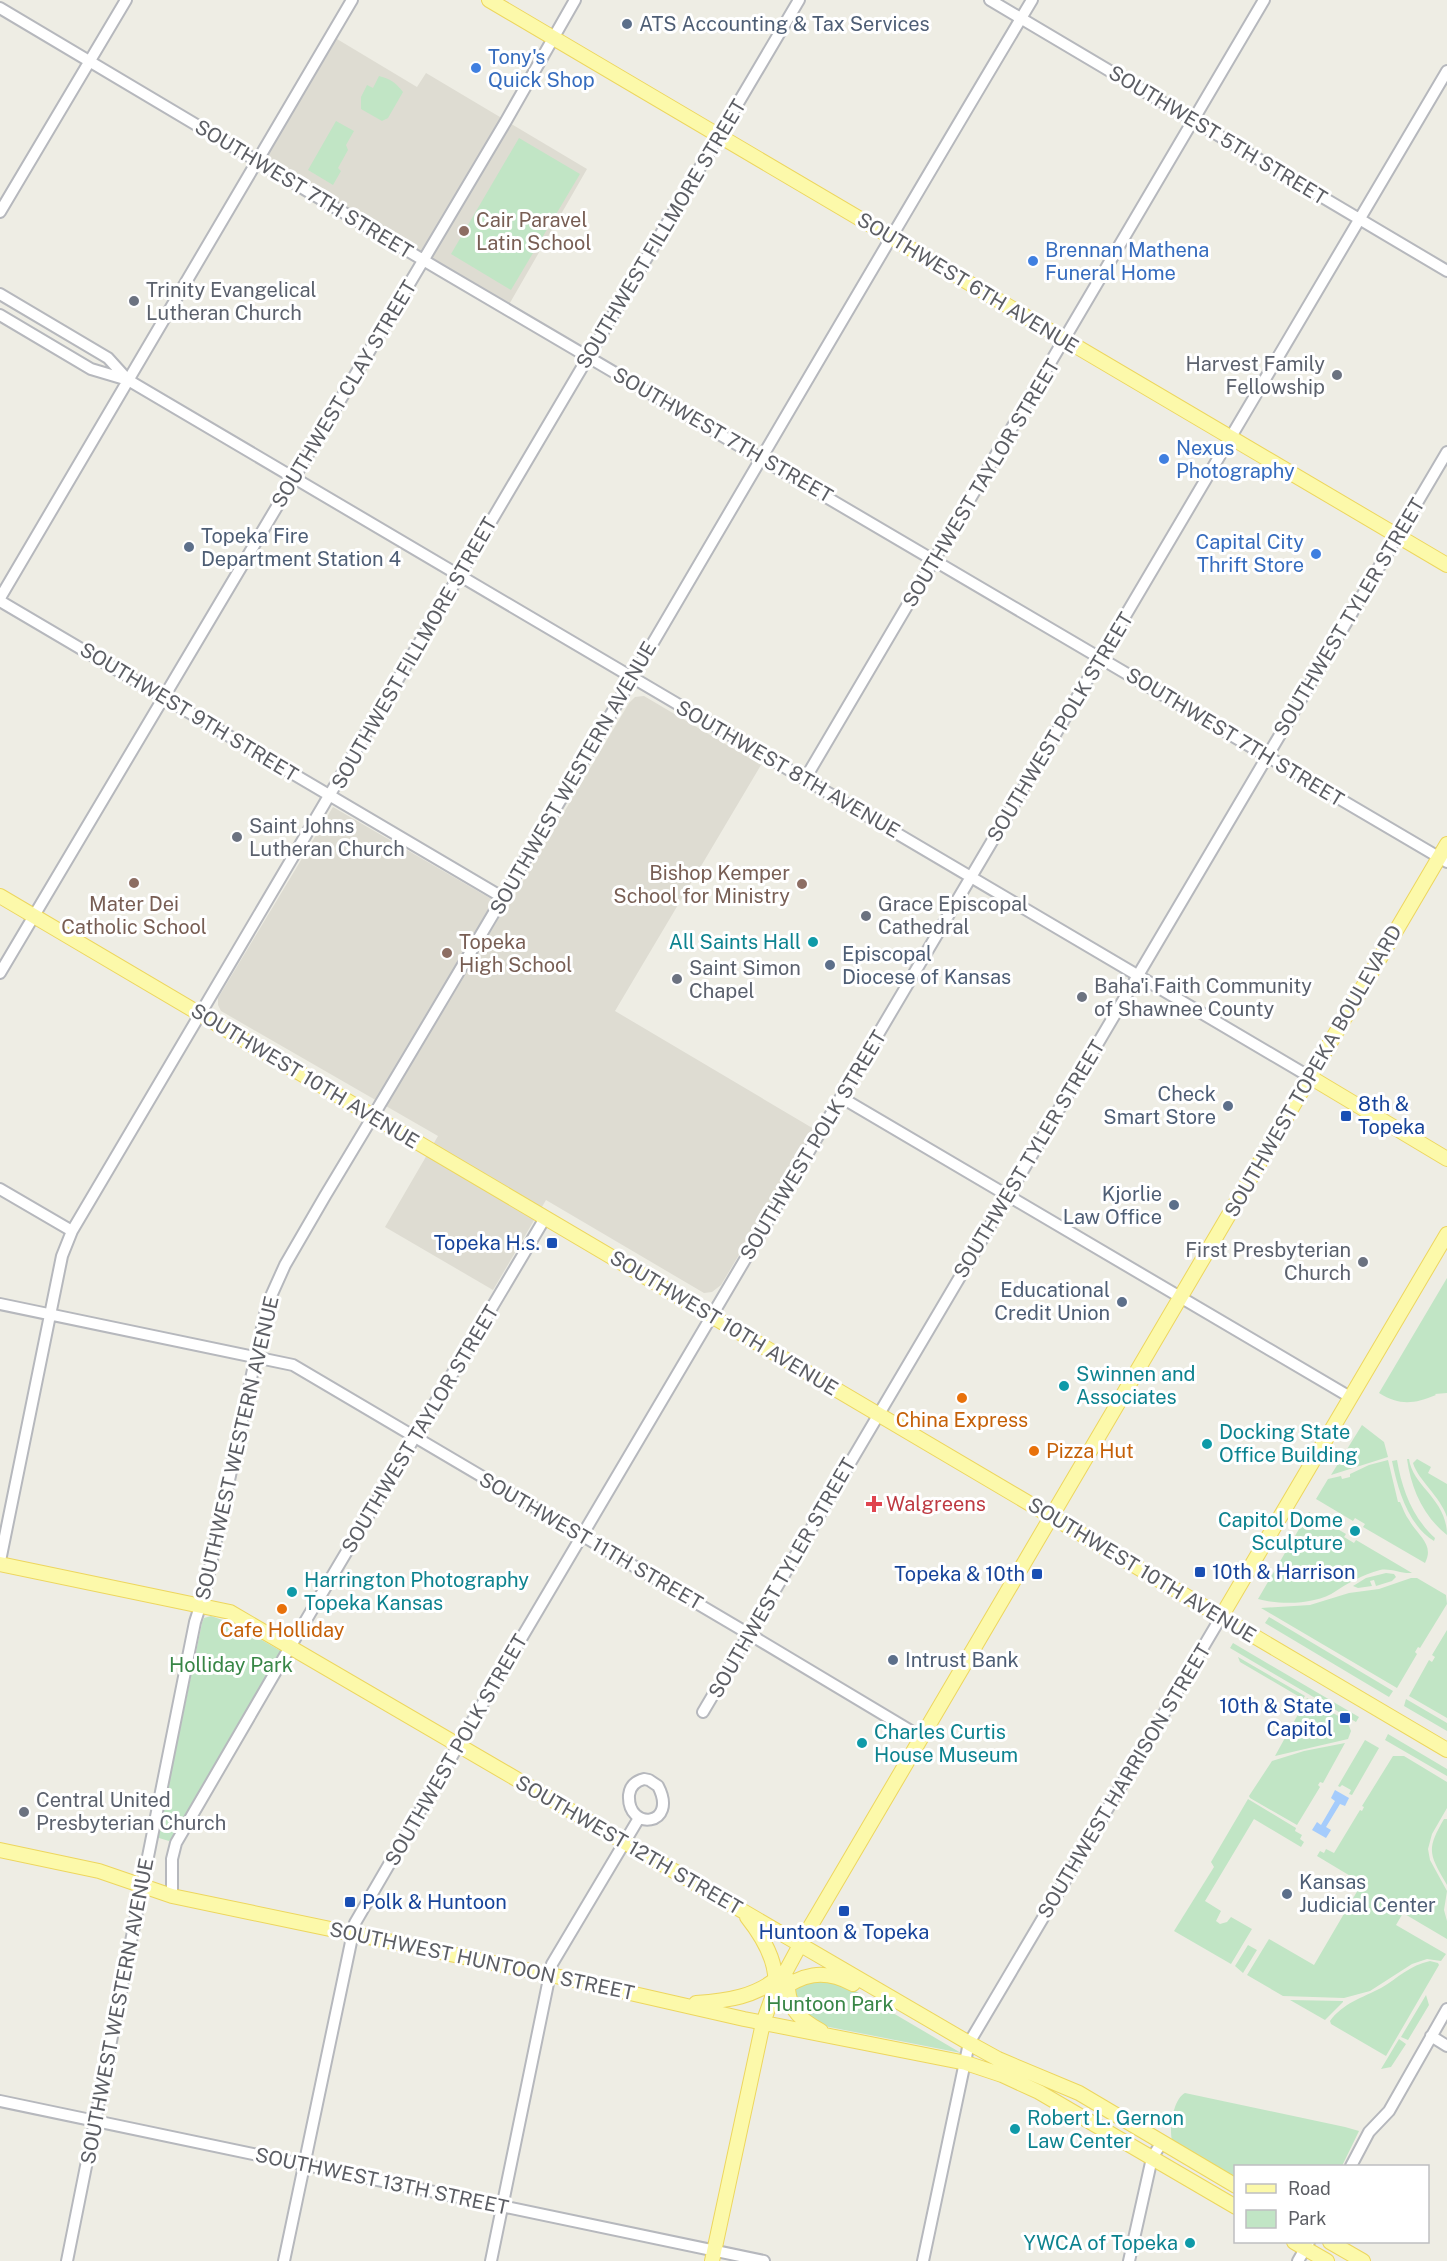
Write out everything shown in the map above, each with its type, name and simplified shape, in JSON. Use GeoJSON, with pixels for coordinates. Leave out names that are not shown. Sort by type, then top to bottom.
{"type":"FeatureCollection","features":[{"type":"Feature","properties":{"kind":"main road","name":"SOUTHWEST 6TH AVENUE"},"geometry":{"type":"LineString","coordinates":[[489,0],[1447,565]]}},
{"type":"Feature","properties":{"kind":"main road","name":"SOUTHWEST TOPEKA BOULEVARD"},"geometry":{"type":"LineString","coordinates":[[783,1978],[921,1737],[1310,1077],[1443,860],[1447,844]]}},
{"type":"Feature","properties":{"kind":"main road","name":"SOUTHWEST 10TH AVENUE"},"geometry":{"type":"LineString","coordinates":[[0,897],[1447,1750]]}},
{"type":"Feature","properties":{"kind":"main road","name":"SOUTHWEST 8TH AVENUE"},"geometry":{"type":"LineString","coordinates":[[1310,1077],[1447,1159]]}},
{"type":"Feature","properties":{"kind":"main road","name":"SOUTHWEST HARRISON STREET"},"geometry":{"type":"LineString","coordinates":[[1221,1617],[1447,1234]]}},
{"type":"Feature","properties":{"kind":"main road","name":"SOUTHWEST 12TH STREET"},"geometry":{"type":"LineString","coordinates":[[0,1563],[230,1612],[969,2043],[999,2059],[1079,2093],[1234,2185]]}},
{"type":"Feature","properties":{"kind":"main road","name":"SOUTHWEST HUNTOON STREET"},"geometry":{"type":"LineString","coordinates":[[0,1850],[99,1871],[172,1896],[550,1974],[763,2023],[966,2064]]}},
{"type":"Feature","properties":{"kind":"main road"},"geometry":{"type":"LineString","coordinates":[[742,1911],[759,1932],[772,1962],[783,1978],[792,2008],[807,2023],[833,2037]]}},
{"type":"Feature","properties":{"kind":"main road"},"geometry":{"type":"LineString","coordinates":[[681,2004],[724,2001],[744,1996],[783,1978],[811,1975],[838,1978],[904,2013],[969,2043]]}},
{"type":"Feature","properties":{"kind":"main road"},"geometry":{"type":"LineString","coordinates":[[713,2256],[763,2023],[783,1978]]}},
{"type":"Feature","properties":{"kind":"main road"},"geometry":{"type":"LineString","coordinates":[[966,2064],[1023,2083],[1234,2206]]}},
{"type":"Feature","properties":{"kind":"main road"},"geometry":{"type":"LineString","coordinates":[[1333,2243],[1363,2261]]}},
{"type":"Feature","properties":{"kind":"main road"},"geometry":{"type":"LineString","coordinates":[[1303,2244],[1327,2261]]}},
{"type":"Feature","properties":{"kind":"street"},"geometry":{"type":"LineString","coordinates":[[0,212],[126,0]]}},
{"type":"Feature","properties":{"kind":"street"},"geometry":{"type":"LineString","coordinates":[[0,600],[352,0]]}},
{"type":"Feature","properties":{"kind":"street","name":"SOUTHWEST CLAY STREET"},"geometry":{"type":"LineString","coordinates":[[0,973],[424,260],[575,0]]}},
{"type":"Feature","properties":{"kind":"street","name":"SOUTHWEST FILLMORE STREET"},"geometry":{"type":"LineString","coordinates":[[0,1563],[62,1256],[72,1232],[799,0]]}},
{"type":"Feature","properties":{"kind":"street","name":"SOUTHWEST 5TH STREET"},"geometry":{"type":"LineString","coordinates":[[990,0],[1447,270]]}},
{"type":"Feature","properties":{"kind":"street","name":"SOUTHWEST WESTERN AVENUE"},"geometry":{"type":"LineString","coordinates":[[67,2261],[197,1613],[201,1606],[272,1291],[290,1255],[762,458],[890,236],[1032,0]]}},
{"type":"Feature","properties":{"kind":"street","name":"SOUTHWEST TAYLOR STREET"},"geometry":{"type":"LineString","coordinates":[[805,779],[1264,0]]}},
{"type":"Feature","properties":{"kind":"street","name":"SOUTHWEST 7TH STREET"},"geometry":{"type":"LineString","coordinates":[[0,8],[1443,860]]}},
{"type":"Feature","properties":{"kind":"street","name":"SOUTHWEST POLK STREET"},"geometry":{"type":"LineString","coordinates":[[284,2261],[355,1923],[1447,71]]}},
{"type":"Feature","properties":{"kind":"street","name":"SOUTHWEST 8TH AVENUE"},"geometry":{"type":"LineString","coordinates":[[0,294],[108,358],[128,380]]}},
{"type":"Feature","properties":{"kind":"street","name":"SOUTHWEST 8TH AVENUE"},"geometry":{"type":"LineString","coordinates":[[0,315],[91,369],[128,380],[1310,1077]]}},
{"type":"Feature","properties":{"kind":"street","name":"SOUTHWEST TYLER STREET"},"geometry":{"type":"LineString","coordinates":[[703,1712],[1447,452]]}},
{"type":"Feature","properties":{"kind":"street","name":"SOUTHWEST 9TH STREET"},"geometry":{"type":"LineString","coordinates":[[0,600],[502,897]]}},
{"type":"Feature","properties":{"kind":"street"},"geometry":{"type":"LineString","coordinates":[[842,1098],[1350,1397]]}},
{"type":"Feature","properties":{"kind":"street"},"geometry":{"type":"LineString","coordinates":[[0,1190],[72,1232]]}},
{"type":"Feature","properties":{"kind":"street","name":"SOUTHWEST TAYLOR STREET"},"geometry":{"type":"LineString","coordinates":[[172,1896],[172,1859],[176,1843],[545,1218]]}},
{"type":"Feature","properties":{"kind":"street","name":"SOUTHWEST 11TH STREET"},"geometry":{"type":"LineString","coordinates":[[0,1304],[293,1365],[921,1737]]}},
{"type":"Feature","properties":{"kind":"street","name":"SOUTHWEST HARRISON STREET"},"geometry":{"type":"LineString","coordinates":[[923,2261],[969,2043],[1221,1617]]}},
{"type":"Feature","properties":{"kind":"street"},"geometry":{"type":"LineString","coordinates":[[491,2261],[552,1964],[639,1818]]}},
{"type":"Feature","properties":{"kind":"street"},"geometry":{"type":"LineString","coordinates":[[1352,2165],[1369,2132],[1389,2111],[1447,2009]]}},
{"type":"Feature","properties":{"kind":"street"},"geometry":{"type":"LineString","coordinates":[[1431,2036],[1447,2046]]}},
{"type":"Feature","properties":{"kind":"street","name":"SOUTHWEST 13TH STREET"},"geometry":{"type":"LineString","coordinates":[[0,2102],[502,2206],[713,2256],[764,2261]]}},
{"type":"Feature","properties":{"kind":"street"},"geometry":{"type":"LineString","coordinates":[[1129,2261],[1152,2158],[1162,2142]]}},
{"type":"Feature","properties":{"kind":"street"},"geometry":{"type":"LineString","coordinates":[[1298,2261],[1303,2244]]}},
{"type":"Feature","properties":{"kind":"shaded area","name":"Cair Paravel Latin School"},"geometry":{"type":"Polygon","coordinates":[[[332,36],[417,87],[426,73],[587,169],[507,308],[258,161],[332,36]]]}},
{"type":"Feature","properties":{"kind":"shaded area","name":"Topeka High School"},"geometry":{"type":"Polygon","coordinates":[[[644,696],[761,765],[615,1011],[814,1129],[721,1285],[712,1292],[704,1293],[546,1200],[493,1290],[385,1227],[438,1136],[221,1011],[218,998],[333,807],[507,908],[629,703],[635,697],[644,696]]]}},
{"type":"Feature","properties":{"kind":"green space"},"geometry":{"type":"Polygon","coordinates":[[[379,76],[393,82],[403,92],[388,118],[382,121],[361,109],[361,97],[367,85],[373,88],[379,76]]]}},
{"type":"Feature","properties":{"kind":"green space"},"geometry":{"type":"Polygon","coordinates":[[[336,121],[354,131],[346,145],[348,150],[338,168],[341,171],[333,185],[308,170],[336,121]]]}},
{"type":"Feature","properties":{"kind":"green space"},"geometry":{"type":"Polygon","coordinates":[[[519,138],[580,174],[511,290],[451,254],[519,138]]]}},
{"type":"Feature","properties":{"kind":"green space"},"geometry":{"type":"Polygon","coordinates":[[[1447,1278],[1447,1393],[1435,1394],[1421,1400],[1400,1402],[1379,1393],[1447,1278]]]}},
{"type":"Feature","properties":{"kind":"green space"},"geometry":{"type":"Polygon","coordinates":[[[1362,1425],[1384,1442],[1388,1457],[1331,1475],[1362,1425]]]}},
{"type":"Feature","properties":{"kind":"green space"},"geometry":{"type":"Polygon","coordinates":[[[1407,1459],[1417,1478],[1442,1512],[1447,1535],[1431,1519],[1420,1501],[1415,1491],[1407,1459]]]}},
{"type":"Feature","properties":{"kind":"green space"},"geometry":{"type":"Polygon","coordinates":[[[1417,1459],[1431,1467],[1428,1473],[1447,1484],[1447,1517],[1444,1509],[1419,1476],[1413,1463],[1417,1459]]]}},
{"type":"Feature","properties":{"kind":"green space"},"geometry":{"type":"Polygon","coordinates":[[[1388,1460],[1398,1502],[1424,1540],[1428,1550],[1425,1563],[1363,1527],[1365,1524],[1355,1518],[1353,1521],[1316,1499],[1328,1479],[1341,1476],[1342,1479],[1350,1477],[1350,1474],[1369,1465],[1388,1460]]]}},
{"type":"Feature","properties":{"kind":"green space"},"geometry":{"type":"Polygon","coordinates":[[[1397,1460],[1409,1502],[1420,1521],[1435,1538],[1434,1541],[1417,1526],[1406,1506],[1392,1461],[1397,1460]]]}},
{"type":"Feature","properties":{"kind":"green space"},"geometry":{"type":"Polygon","coordinates":[[[1309,1512],[1314,1515],[1313,1518],[1317,1520],[1319,1518],[1346,1534],[1344,1537],[1354,1543],[1356,1540],[1412,1573],[1380,1570],[1356,1579],[1328,1596],[1297,1603],[1258,1599],[1309,1512]]]}},
{"type":"Feature","properties":{"kind":"green space"},"geometry":{"type":"Polygon","coordinates":[[[1386,1573],[1394,1574],[1396,1577],[1392,1581],[1376,1586],[1374,1580],[1370,1581],[1372,1586],[1358,1588],[1353,1586],[1366,1578],[1386,1573]]]}},
{"type":"Feature","properties":{"kind":"green space"},"geometry":{"type":"Polygon","coordinates":[[[1417,1578],[1446,1595],[1447,1604],[1420,1648],[1418,1647],[1415,1652],[1417,1654],[1397,1688],[1261,1608],[1310,1605],[1349,1593],[1379,1589],[1417,1578]]]}},
{"type":"Feature","properties":{"kind":"green space","name":"Holliday Park"},"geometry":{"type":"Polygon","coordinates":[[[211,1616],[234,1624],[281,1651],[176,1833],[169,1841],[159,1838],[158,1835],[202,1623],[204,1618],[211,1616]]]}},
{"type":"Feature","properties":{"kind":"green space"},"geometry":{"type":"Polygon","coordinates":[[[1269,1617],[1393,1691],[1389,1697],[1265,1623],[1269,1617]]]}},
{"type":"Feature","properties":{"kind":"green space"},"geometry":{"type":"Polygon","coordinates":[[[1447,1630],[1447,1718],[1409,1696],[1429,1660],[1432,1662],[1435,1657],[1432,1655],[1447,1630]]]}},
{"type":"Feature","properties":{"kind":"green space"},"geometry":{"type":"Polygon","coordinates":[[[1233,1643],[1359,1717],[1356,1722],[1230,1648],[1233,1643]]]}},
{"type":"Feature","properties":{"kind":"green space"},"geometry":{"type":"Polygon","coordinates":[[[1238,1657],[1305,1696],[1303,1699],[1240,1662],[1238,1657]]]}},
{"type":"Feature","properties":{"kind":"green space"},"geometry":{"type":"Polygon","coordinates":[[[1307,1698],[1347,1721],[1351,1731],[1348,1739],[1275,1756],[1307,1698]]]}},
{"type":"Feature","properties":{"kind":"green space"},"geometry":{"type":"Polygon","coordinates":[[[1406,1699],[1447,1723],[1447,1731],[1404,1706],[1406,1699]]]}},
{"type":"Feature","properties":{"kind":"green space"},"geometry":{"type":"Polygon","coordinates":[[[1388,1734],[1447,1769],[1447,1776],[1385,1740],[1388,1734]]]}},
{"type":"Feature","properties":{"kind":"green space"},"geometry":{"type":"Polygon","coordinates":[[[1365,1740],[1379,1748],[1352,1795],[1349,1794],[1351,1790],[1342,1785],[1338,1786],[1365,1740]]]}},
{"type":"Feature","properties":{"kind":"green space"},"geometry":{"type":"Polygon","coordinates":[[[1345,1743],[1323,1783],[1320,1782],[1318,1785],[1320,1787],[1297,1825],[1250,1798],[1249,1796],[1272,1761],[1304,1751],[1345,1743]]]}},
{"type":"Feature","properties":{"kind":"green space"},"geometry":{"type":"Polygon","coordinates":[[[1393,1756],[1404,1756],[1447,1782],[1447,1808],[1432,1834],[1428,1849],[1430,1860],[1447,1891],[1444,1910],[1447,1921],[1447,1939],[1403,1913],[1396,1925],[1446,1954],[1441,1961],[1427,1959],[1412,1964],[1370,1991],[1344,1998],[1283,1996],[1247,1975],[1269,1939],[1314,1965],[1362,1883],[1317,1856],[1320,1851],[1324,1853],[1326,1849],[1334,1853],[1360,1810],[1362,1811],[1364,1807],[1362,1806],[1393,1756]]]}},
{"type":"Feature","properties":{"kind":"green space"},"geometry":{"type":"Polygon","coordinates":[[[1248,1799],[1296,1828],[1295,1831],[1302,1835],[1300,1839],[1304,1842],[1301,1847],[1254,1819],[1205,1901],[1221,1911],[1216,1921],[1220,1924],[1227,1922],[1231,1917],[1252,1929],[1231,1964],[1174,1931],[1214,1867],[1211,1862],[1248,1799]]]}},
{"type":"Feature","properties":{"kind":"green space"},"geometry":{"type":"Polygon","coordinates":[[[1444,1819],[1447,1819],[1447,1885],[1436,1866],[1432,1852],[1434,1838],[1444,1819]]]}},
{"type":"Feature","properties":{"kind":"green space"},"geometry":{"type":"Polygon","coordinates":[[[1248,1945],[1257,1950],[1243,1973],[1235,1966],[1248,1945]]]}},
{"type":"Feature","properties":{"kind":"green space"},"geometry":{"type":"Polygon","coordinates":[[[1430,1961],[1439,1965],[1386,2056],[1331,2024],[1330,2021],[1335,2015],[1347,2005],[1381,1988],[1410,1969],[1430,1961]]]}},
{"type":"Feature","properties":{"kind":"green space","name":"Huntoon Park"},"geometry":{"type":"Polygon","coordinates":[[[813,1979],[847,1986],[961,2053],[819,2025],[798,2007],[792,1989],[813,1979]]]}},
{"type":"Feature","properties":{"kind":"green space"},"geometry":{"type":"Polygon","coordinates":[[[1426,1995],[1429,2005],[1408,2040],[1401,2037],[1426,1995]]]}},
{"type":"Feature","properties":{"kind":"green space"},"geometry":{"type":"Polygon","coordinates":[[[1290,2000],[1343,2001],[1343,2002],[1325,2020],[1290,2000]]]}},
{"type":"Feature","properties":{"kind":"green space"},"geometry":{"type":"Polygon","coordinates":[[[1399,2039],[1406,2044],[1391,2067],[1381,2069],[1399,2039]]]}},
{"type":"Feature","properties":{"kind":"green space"},"geometry":{"type":"Polygon","coordinates":[[[1185,2093],[1359,2131],[1342,2165],[1234,2165],[1234,2178],[1172,2140],[1173,2115],[1181,2096],[1185,2093]]]}},
{"type":"Feature","properties":{"kind":"water"},"geometry":{"type":"Polygon","coordinates":[[[1335,1790],[1349,1798],[1345,1806],[1340,1804],[1326,1827],[1331,1830],[1326,1838],[1312,1830],[1317,1822],[1321,1825],[1335,1801],[1331,1798],[1335,1790]]]}},
{"type":"Feature","properties":{"kind":"place","name":"ATS Accounting & Tax Services"},"geometry":{"type":"Point","coordinates":[627,24]}},
{"type":"Feature","properties":{"kind":"place","name":"Tony's Quick Shop"},"geometry":{"type":"Point","coordinates":[476,68]}},
{"type":"Feature","properties":{"kind":"place","name":"Cair Paravel Latin School"},"geometry":{"type":"Point","coordinates":[464,231]}},
{"type":"Feature","properties":{"kind":"place","name":"Brennan Mathena Funeral Home"},"geometry":{"type":"Point","coordinates":[1033,261]}},
{"type":"Feature","properties":{"kind":"place","name":"Trinity Evangelical Lutheran Church"},"geometry":{"type":"Point","coordinates":[134,301]}},
{"type":"Feature","properties":{"kind":"place","name":"Harvest Family Fellowship"},"geometry":{"type":"Point","coordinates":[1337,375]}},
{"type":"Feature","properties":{"kind":"place","name":"Nexus Photography"},"geometry":{"type":"Point","coordinates":[1164,459]}},
{"type":"Feature","properties":{"kind":"place","name":"Topeka Fire Department Station 4"},"geometry":{"type":"Point","coordinates":[189,547]}},
{"type":"Feature","properties":{"kind":"place","name":"Capital City Thrift Store"},"geometry":{"type":"Point","coordinates":[1316,554]}},
{"type":"Feature","properties":{"kind":"place","name":"Saint Johns Lutheran Church"},"geometry":{"type":"Point","coordinates":[237,837]}},
{"type":"Feature","properties":{"kind":"place","name":"Mater Dei Catholic School"},"geometry":{"type":"Point","coordinates":[134,883]}},
{"type":"Feature","properties":{"kind":"place","name":"Bishop Kemper School for Ministry"},"geometry":{"type":"Point","coordinates":[802,884]}},
{"type":"Feature","properties":{"kind":"place","name":"Grace Episcopal Cathedral"},"geometry":{"type":"Point","coordinates":[866,916]}},
{"type":"Feature","properties":{"kind":"place","name":"All Saints Hall"},"geometry":{"type":"Point","coordinates":[813,942]}},
{"type":"Feature","properties":{"kind":"place","name":"Topeka High School"},"geometry":{"type":"Point","coordinates":[447,953]}},
{"type":"Feature","properties":{"kind":"place","name":"Episcopal Diocese of Kansas"},"geometry":{"type":"Point","coordinates":[830,965]}},
{"type":"Feature","properties":{"kind":"place","name":"Saint Simon Chapel"},"geometry":{"type":"Point","coordinates":[677,979]}},
{"type":"Feature","properties":{"kind":"place","name":"Baha'i Faith Community of Shawnee County"},"geometry":{"type":"Point","coordinates":[1082,997]}},
{"type":"Feature","properties":{"kind":"place","name":"Check Smart Store"},"geometry":{"type":"Point","coordinates":[1228,1106]}},
{"type":"Feature","properties":{"kind":"place","name":"8th & Topeka"},"geometry":{"type":"Point","coordinates":[1346,1116]}},
{"type":"Feature","properties":{"kind":"place","name":"Kjorlie Law Office"},"geometry":{"type":"Point","coordinates":[1174,1205]}},
{"type":"Feature","properties":{"kind":"place","name":"Topeka H.s."},"geometry":{"type":"Point","coordinates":[552,1243]}},
{"type":"Feature","properties":{"kind":"place","name":"First Presbyterian Church"},"geometry":{"type":"Point","coordinates":[1363,1262]}},
{"type":"Feature","properties":{"kind":"place","name":"Educational Credit Union"},"geometry":{"type":"Point","coordinates":[1122,1302]}},
{"type":"Feature","properties":{"kind":"place","name":"Swinnen and Associates"},"geometry":{"type":"Point","coordinates":[1064,1386]}},
{"type":"Feature","properties":{"kind":"place","name":"China Express"},"geometry":{"type":"Point","coordinates":[962,1398]}},
{"type":"Feature","properties":{"kind":"place","name":"Docking State Office Building"},"geometry":{"type":"Point","coordinates":[1207,1444]}},
{"type":"Feature","properties":{"kind":"place","name":"Pizza Hut"},"geometry":{"type":"Point","coordinates":[1034,1451]}},
{"type":"Feature","properties":{"kind":"place","name":"Walgreens"},"geometry":{"type":"Point","coordinates":[874,1504]}},
{"type":"Feature","properties":{"kind":"place","name":"Capitol Dome Sculpture"},"geometry":{"type":"Point","coordinates":[1355,1531]}},
{"type":"Feature","properties":{"kind":"place","name":"10th & Harrison"},"geometry":{"type":"Point","coordinates":[1200,1572]}},
{"type":"Feature","properties":{"kind":"place","name":"Topeka & 10th"},"geometry":{"type":"Point","coordinates":[1037,1574]}},
{"type":"Feature","properties":{"kind":"place","name":"Harrington Photography Topeka Kansas"},"geometry":{"type":"Point","coordinates":[292,1592]}},
{"type":"Feature","properties":{"kind":"place","name":"Cafe Holliday"},"geometry":{"type":"Point","coordinates":[282,1609]}},
{"type":"Feature","properties":{"kind":"place","name":"Intrust Bank"},"geometry":{"type":"Point","coordinates":[893,1660]}},
{"type":"Feature","properties":{"kind":"place","name":"10th & State Capitol"},"geometry":{"type":"Point","coordinates":[1345,1718]}},
{"type":"Feature","properties":{"kind":"place","name":"Charles Curtis House Museum"},"geometry":{"type":"Point","coordinates":[862,1743]}},
{"type":"Feature","properties":{"kind":"place","name":"Central United Presbyterian Church"},"geometry":{"type":"Point","coordinates":[24,1812]}},
{"type":"Feature","properties":{"kind":"place","name":"Kansas Judicial Center"},"geometry":{"type":"Point","coordinates":[1287,1894]}},
{"type":"Feature","properties":{"kind":"place","name":"Polk & Huntoon"},"geometry":{"type":"Point","coordinates":[350,1902]}},
{"type":"Feature","properties":{"kind":"place","name":"Huntoon & Topeka"},"geometry":{"type":"Point","coordinates":[844,1911]}},
{"type":"Feature","properties":{"kind":"place","name":"Robert L. Gernon Law Center"},"geometry":{"type":"Point","coordinates":[1015,2129]}},
{"type":"Feature","properties":{"kind":"place","name":"YWCA of Topeka"},"geometry":{"type":"Point","coordinates":[1190,2243]}}]}
